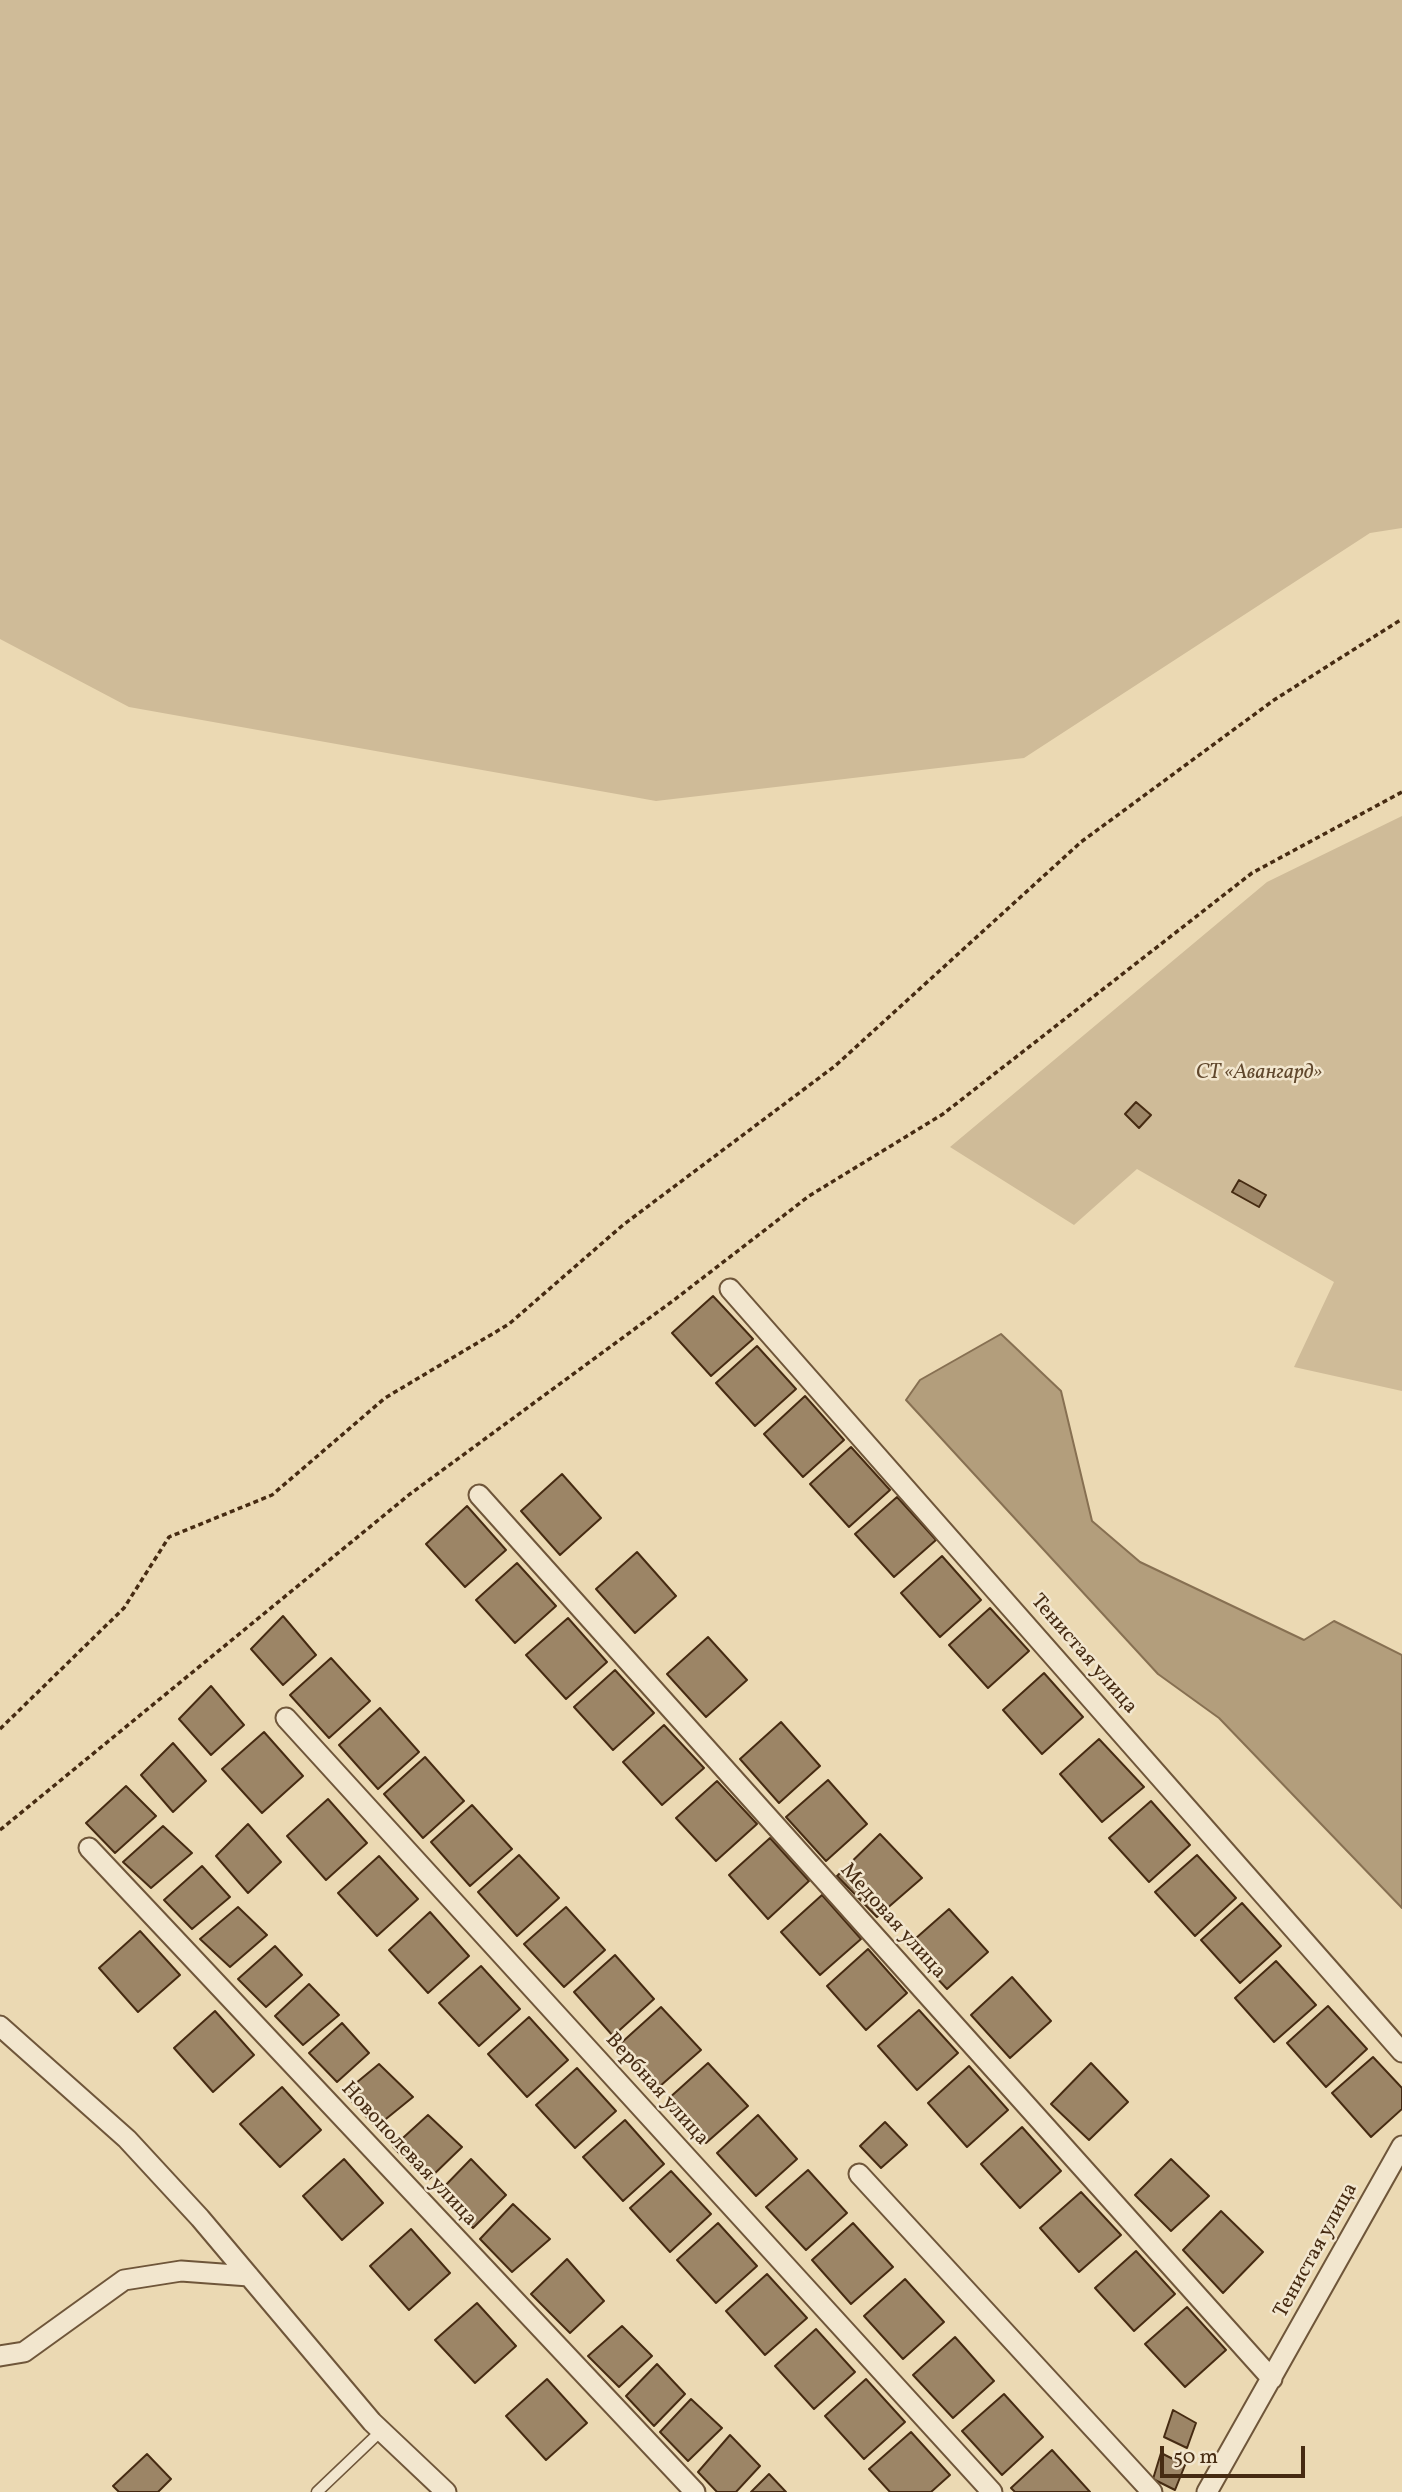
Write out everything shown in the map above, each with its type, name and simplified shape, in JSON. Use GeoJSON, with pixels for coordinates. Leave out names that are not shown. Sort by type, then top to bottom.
{"type":"FeatureCollection","features":[{"type":"Feature","properties":{"kind":"street","name":"Тенистая улица"},"geometry":{"type":"LineString","coordinates":[[730,1289],[1402,2052]]}},
{"type":"Feature","properties":{"kind":"street","name":"Медовая улица"},"geometry":{"type":"LineString","coordinates":[[479,1495],[1272,2379]]}},
{"type":"Feature","properties":{"kind":"street","name":"Вербная улица"},"geometry":{"type":"LineString","coordinates":[[286,1718],[992,2492]]}},
{"type":"Feature","properties":{"kind":"street","name":"Новополевая улица"},"geometry":{"type":"LineString","coordinates":[[89,1848],[695,2492]]}},
{"type":"Feature","properties":{"kind":"street"},"geometry":{"type":"LineString","coordinates":[[0,2026],[127,2139],[200,2218],[381,2431],[446,2492]]}},
{"type":"Feature","properties":{"kind":"street","name":"Тенистая улица"},"geometry":{"type":"LineString","coordinates":[[1207,2492],[1402,2146]]}},
{"type":"Feature","properties":{"kind":"street"},"geometry":{"type":"LineString","coordinates":[[859,2174],[1152,2492]]}},
{"type":"Feature","properties":{"kind":"street"},"geometry":{"type":"LineString","coordinates":[[0,2356],[24,2352],[124,2280],[181,2271],[249,2276]]}},
{"type":"Feature","properties":{"kind":"lane"},"geometry":{"type":"LineString","coordinates":[[317,2492],[381,2431]]}},
{"type":"Feature","properties":{"kind":"path"},"geometry":{"type":"LineString","coordinates":[[0,1729],[124,1608],[169,1537],[272,1495],[386,1398],[509,1324],[622,1225],[835,1066],[1081,842],[1274,700],[1402,620]]}},
{"type":"Feature","properties":{"kind":"path"},"geometry":{"type":"LineString","coordinates":[[0,1830],[410,1494],[674,1300],[809,1196],[943,1114],[1252,873],[1402,792]]}},
{"type":"Feature","properties":{"kind":"green space"},"geometry":{"type":"Polygon","coordinates":[[[0,0],[1402,0],[1402,528],[1370,533],[1024,758],[656,801],[129,707],[0,639],[0,0]]]}},
{"type":"Feature","properties":{"kind":"green space","name":"СТ «Авангард»"},"geometry":{"type":"Polygon","coordinates":[[[1402,816],[1402,1391],[1294,1367],[1334,1282],[1137,1169],[1074,1225],[950,1147],[1267,882],[1402,816]]]}},
{"type":"Feature","properties":{"kind":"shaded area"},"geometry":{"type":"Polygon","coordinates":[[[1001,1334],[1061,1391],[1092,1521],[1140,1562],[1304,1640],[1334,1621],[1402,1655],[1402,1908],[1219,1718],[1158,1674],[906,1400],[920,1380],[1001,1334]]]}},
{"type":"Feature","properties":{"kind":"building"},"geometry":{"type":"Polygon","coordinates":[[[1136,1102],[1151,1115],[1139,1128],[1125,1114],[1136,1102]]]}},
{"type":"Feature","properties":{"kind":"building"},"geometry":{"type":"Polygon","coordinates":[[[1239,1180],[1266,1195],[1259,1207],[1232,1192],[1239,1180]]]}},
{"type":"Feature","properties":{"kind":"building"},"geometry":{"type":"Polygon","coordinates":[[[713,1296],[753,1339],[711,1376],[672,1333],[713,1296]]]}},
{"type":"Feature","properties":{"kind":"building"},"geometry":{"type":"Polygon","coordinates":[[[757,1346],[796,1389],[755,1426],[716,1383],[757,1346]]]}},
{"type":"Feature","properties":{"kind":"building"},"geometry":{"type":"Polygon","coordinates":[[[805,1396],[844,1440],[803,1477],[764,1434],[805,1396]]]}},
{"type":"Feature","properties":{"kind":"building"},"geometry":{"type":"Polygon","coordinates":[[[851,1447],[890,1490],[849,1527],[810,1484],[851,1447]]]}},
{"type":"Feature","properties":{"kind":"building"},"geometry":{"type":"Polygon","coordinates":[[[562,1474],[601,1518],[560,1555],[521,1511],[562,1474]]]}},
{"type":"Feature","properties":{"kind":"building"},"geometry":{"type":"Polygon","coordinates":[[[897,1497],[936,1540],[894,1577],[855,1534],[897,1497]]]}},
{"type":"Feature","properties":{"kind":"building"},"geometry":{"type":"Polygon","coordinates":[[[467,1506],[506,1550],[465,1587],[426,1544],[467,1506]]]}},
{"type":"Feature","properties":{"kind":"building"},"geometry":{"type":"Polygon","coordinates":[[[637,1552],[676,1596],[635,1633],[596,1589],[637,1552]]]}},
{"type":"Feature","properties":{"kind":"building"},"geometry":{"type":"Polygon","coordinates":[[[942,1556],[981,1600],[940,1637],[901,1593],[942,1556]]]}},
{"type":"Feature","properties":{"kind":"building"},"geometry":{"type":"Polygon","coordinates":[[[517,1563],[556,1606],[515,1643],[476,1600],[517,1563]]]}},
{"type":"Feature","properties":{"kind":"building"},"geometry":{"type":"Polygon","coordinates":[[[990,1608],[1029,1651],[988,1688],[949,1645],[990,1608]]]}},
{"type":"Feature","properties":{"kind":"building"},"geometry":{"type":"Polygon","coordinates":[[[283,1616],[316,1655],[283,1685],[251,1649],[283,1616]]]}},
{"type":"Feature","properties":{"kind":"building"},"geometry":{"type":"Polygon","coordinates":[[[568,1618],[607,1662],[566,1699],[526,1655],[568,1618]]]}},
{"type":"Feature","properties":{"kind":"building"},"geometry":{"type":"Polygon","coordinates":[[[708,1637],[747,1680],[706,1717],[667,1674],[708,1637]]]}},
{"type":"Feature","properties":{"kind":"building"},"geometry":{"type":"Polygon","coordinates":[[[331,1658],[370,1701],[329,1738],[290,1695],[331,1658]]]}},
{"type":"Feature","properties":{"kind":"building"},"geometry":{"type":"Polygon","coordinates":[[[615,1670],[654,1713],[613,1750],[574,1707],[615,1670]]]}},
{"type":"Feature","properties":{"kind":"building"},"geometry":{"type":"Polygon","coordinates":[[[1044,1673],[1083,1717],[1042,1754],[1003,1710],[1044,1673]]]}},
{"type":"Feature","properties":{"kind":"building"},"geometry":{"type":"Polygon","coordinates":[[[211,1686],[244,1725],[211,1755],[179,1719],[211,1686]]]}},
{"type":"Feature","properties":{"kind":"building"},"geometry":{"type":"Polygon","coordinates":[[[380,1708],[419,1752],[378,1789],[339,1745],[380,1708]]]}},
{"type":"Feature","properties":{"kind":"building"},"geometry":{"type":"Polygon","coordinates":[[[781,1722],[820,1766],[779,1803],[740,1759],[781,1722]]]}},
{"type":"Feature","properties":{"kind":"building"},"geometry":{"type":"Polygon","coordinates":[[[664,1725],[704,1768],[662,1805],[623,1762],[664,1725]]]}},
{"type":"Feature","properties":{"kind":"building"},"geometry":{"type":"Polygon","coordinates":[[[264,1732],[303,1776],[262,1813],[222,1769],[264,1732]]]}},
{"type":"Feature","properties":{"kind":"building"},"geometry":{"type":"Polygon","coordinates":[[[1099,1739],[1144,1787],[1102,1822],[1060,1774],[1099,1739]]]}},
{"type":"Feature","properties":{"kind":"building"},"geometry":{"type":"Polygon","coordinates":[[[173,1743],[206,1781],[173,1812],[141,1775],[173,1743]]]}},
{"type":"Feature","properties":{"kind":"building"},"geometry":{"type":"Polygon","coordinates":[[[425,1757],[464,1801],[423,1838],[384,1794],[425,1757]]]}},
{"type":"Feature","properties":{"kind":"building"},"geometry":{"type":"Polygon","coordinates":[[[828,1780],[867,1824],[826,1861],[786,1817],[828,1780]]]}},
{"type":"Feature","properties":{"kind":"building"},"geometry":{"type":"Polygon","coordinates":[[[717,1781],[757,1824],[716,1861],[676,1818],[717,1781]]]}},
{"type":"Feature","properties":{"kind":"building"},"geometry":{"type":"Polygon","coordinates":[[[126,1786],[156,1816],[115,1853],[86,1823],[126,1786]]]}},
{"type":"Feature","properties":{"kind":"building"},"geometry":{"type":"Polygon","coordinates":[[[328,1799],[367,1843],[326,1880],[287,1836],[328,1799]]]}},
{"type":"Feature","properties":{"kind":"building"},"geometry":{"type":"Polygon","coordinates":[[[1151,1801],[1190,1845],[1149,1882],[1109,1838],[1151,1801]]]}},
{"type":"Feature","properties":{"kind":"building"},"geometry":{"type":"Polygon","coordinates":[[[472,1805],[512,1849],[470,1886],[431,1842],[472,1805]]]}},
{"type":"Feature","properties":{"kind":"building"},"geometry":{"type":"Polygon","coordinates":[[[248,1824],[281,1862],[248,1893],[216,1856],[248,1824]]]}},
{"type":"Feature","properties":{"kind":"building"},"geometry":{"type":"Polygon","coordinates":[[[163,1826],[192,1853],[151,1888],[123,1862],[163,1826]]]}},
{"type":"Feature","properties":{"kind":"building"},"geometry":{"type":"Polygon","coordinates":[[[880,1834],[922,1878],[877,1917],[837,1876],[880,1834]]]}},
{"type":"Feature","properties":{"kind":"building"},"geometry":{"type":"Polygon","coordinates":[[[770,1838],[809,1881],[768,1919],[729,1875],[770,1838]]]}},
{"type":"Feature","properties":{"kind":"building"},"geometry":{"type":"Polygon","coordinates":[[[519,1855],[559,1898],[517,1936],[478,1892],[519,1855]]]}},
{"type":"Feature","properties":{"kind":"building"},"geometry":{"type":"Polygon","coordinates":[[[1197,1855],[1236,1898],[1195,1936],[1155,1892],[1197,1855]]]}},
{"type":"Feature","properties":{"kind":"building"},"geometry":{"type":"Polygon","coordinates":[[[379,1856],[418,1899],[377,1936],[338,1893],[379,1856]]]}},
{"type":"Feature","properties":{"kind":"building"},"geometry":{"type":"Polygon","coordinates":[[[202,1866],[230,1897],[192,1929],[164,1900],[202,1866]]]}},
{"type":"Feature","properties":{"kind":"building"},"geometry":{"type":"Polygon","coordinates":[[[822,1895],[861,1939],[820,1975],[781,1932],[822,1895]]]}},
{"type":"Feature","properties":{"kind":"building"},"geometry":{"type":"Polygon","coordinates":[[[1242,1903],[1281,1946],[1240,1983],[1201,1940],[1242,1903]]]}},
{"type":"Feature","properties":{"kind":"building"},"geometry":{"type":"Polygon","coordinates":[[[238,1907],[267,1935],[230,1967],[200,1939],[238,1907]]]}},
{"type":"Feature","properties":{"kind":"building"},"geometry":{"type":"Polygon","coordinates":[[[566,1907],[605,1950],[564,1987],[524,1944],[566,1907]]]}},
{"type":"Feature","properties":{"kind":"building"},"geometry":{"type":"Polygon","coordinates":[[[949,1909],[988,1952],[947,1989],[907,1946],[949,1909]]]}},
{"type":"Feature","properties":{"kind":"building"},"geometry":{"type":"Polygon","coordinates":[[[430,1912],[469,1956],[428,1993],[389,1950],[430,1912]]]}},
{"type":"Feature","properties":{"kind":"building"},"geometry":{"type":"Polygon","coordinates":[[[140,1931],[180,1975],[138,2012],[99,1968],[140,1931]]]}},
{"type":"Feature","properties":{"kind":"building"},"geometry":{"type":"Polygon","coordinates":[[[275,1946],[302,1975],[266,2007],[238,1979],[275,1946]]]}},
{"type":"Feature","properties":{"kind":"building"},"geometry":{"type":"Polygon","coordinates":[[[868,1949],[907,1993],[866,2030],[827,1986],[868,1949]]]}},
{"type":"Feature","properties":{"kind":"building"},"geometry":{"type":"Polygon","coordinates":[[[615,1955],[654,1999],[613,2036],[574,1992],[615,1955]]]}},
{"type":"Feature","properties":{"kind":"building"},"geometry":{"type":"Polygon","coordinates":[[[1276,1961],[1316,2005],[1274,2042],[1235,1998],[1276,1961]]]}},
{"type":"Feature","properties":{"kind":"building"},"geometry":{"type":"Polygon","coordinates":[[[481,1966],[520,2009],[479,2046],[439,2003],[481,1966]]]}},
{"type":"Feature","properties":{"kind":"building"},"geometry":{"type":"Polygon","coordinates":[[[1012,1977],[1051,2021],[1010,2058],[971,2015],[1012,1977]]]}},
{"type":"Feature","properties":{"kind":"building"},"geometry":{"type":"Polygon","coordinates":[[[309,1984],[339,2015],[303,2045],[275,2016],[309,1984]]]}},
{"type":"Feature","properties":{"kind":"building"},"geometry":{"type":"Polygon","coordinates":[[[1328,2006],[1367,2049],[1326,2087],[1287,2043],[1328,2006]]]}},
{"type":"Feature","properties":{"kind":"building"},"geometry":{"type":"Polygon","coordinates":[[[661,2007],[701,2050],[659,2087],[620,2044],[661,2007]]]}},
{"type":"Feature","properties":{"kind":"building"},"geometry":{"type":"Polygon","coordinates":[[[919,2010],[958,2053],[917,2090],[878,2046],[919,2010]]]}},
{"type":"Feature","properties":{"kind":"building"},"geometry":{"type":"Polygon","coordinates":[[[215,2011],[254,2055],[213,2092],[174,2048],[215,2011]]]}},
{"type":"Feature","properties":{"kind":"building"},"geometry":{"type":"Polygon","coordinates":[[[529,2017],[568,2060],[527,2097],[488,2054],[529,2017]]]}},
{"type":"Feature","properties":{"kind":"building"},"geometry":{"type":"Polygon","coordinates":[[[342,2023],[369,2053],[337,2082],[309,2053],[342,2023]]]}},
{"type":"Feature","properties":{"kind":"building"},"geometry":{"type":"Polygon","coordinates":[[[1373,2057],[1402,2088],[1402,2109],[1371,2137],[1332,2093],[1373,2057]]]}},
{"type":"Feature","properties":{"kind":"building"},"geometry":{"type":"Polygon","coordinates":[[[708,2063],[748,2106],[706,2143],[667,2100],[708,2063]]]}},
{"type":"Feature","properties":{"kind":"building"},"geometry":{"type":"Polygon","coordinates":[[[1091,2063],[1128,2102],[1089,2140],[1051,2104],[1091,2063]]]}},
{"type":"Feature","properties":{"kind":"building"},"geometry":{"type":"Polygon","coordinates":[[[379,2064],[413,2097],[376,2127],[344,2093],[379,2064]]]}},
{"type":"Feature","properties":{"kind":"building"},"geometry":{"type":"Polygon","coordinates":[[[969,2066],[1008,2110],[967,2147],[928,2103],[969,2066]]]}},
{"type":"Feature","properties":{"kind":"building"},"geometry":{"type":"Polygon","coordinates":[[[577,2068],[616,2111],[575,2148],[536,2105],[577,2068]]]}},
{"type":"Feature","properties":{"kind":"building"},"geometry":{"type":"Polygon","coordinates":[[[282,2087],[321,2130],[280,2167],[240,2124],[282,2087]]]}},
{"type":"Feature","properties":{"kind":"building"},"geometry":{"type":"Polygon","coordinates":[[[428,2115],[462,2147],[427,2181],[393,2147],[428,2115]]]}},
{"type":"Feature","properties":{"kind":"building"},"geometry":{"type":"Polygon","coordinates":[[[758,2115],[797,2159],[756,2196],[717,2153],[758,2115]]]}},
{"type":"Feature","properties":{"kind":"building"},"geometry":{"type":"Polygon","coordinates":[[[625,2120],[664,2164],[623,2201],[583,2157],[625,2120]]]}},
{"type":"Feature","properties":{"kind":"building"},"geometry":{"type":"Polygon","coordinates":[[[885,2122],[907,2145],[881,2168],[860,2146],[885,2122]]]}},
{"type":"Feature","properties":{"kind":"building"},"geometry":{"type":"Polygon","coordinates":[[[1022,2127],[1061,2171],[1020,2208],[981,2164],[1022,2127]]]}},
{"type":"Feature","properties":{"kind":"building"},"geometry":{"type":"Polygon","coordinates":[[[344,2159],[383,2203],[342,2240],[303,2196],[344,2159]]]}},
{"type":"Feature","properties":{"kind":"building"},"geometry":{"type":"Polygon","coordinates":[[[471,2159],[506,2195],[473,2228],[439,2192],[471,2159]]]}},
{"type":"Feature","properties":{"kind":"building"},"geometry":{"type":"Polygon","coordinates":[[[1171,2159],[1209,2196],[1171,2231],[1135,2195],[1171,2159]]]}},
{"type":"Feature","properties":{"kind":"building"},"geometry":{"type":"Polygon","coordinates":[[[808,2170],[847,2213],[806,2250],[766,2207],[808,2170]]]}},
{"type":"Feature","properties":{"kind":"building"},"geometry":{"type":"Polygon","coordinates":[[[671,2171],[711,2214],[670,2252],[630,2208],[671,2171]]]}},
{"type":"Feature","properties":{"kind":"building"},"geometry":{"type":"Polygon","coordinates":[[[1081,2192],[1121,2235],[1079,2272],[1040,2228],[1081,2192]]]}},
{"type":"Feature","properties":{"kind":"building"},"geometry":{"type":"Polygon","coordinates":[[[513,2204],[550,2239],[512,2272],[480,2239],[513,2204]]]}},
{"type":"Feature","properties":{"kind":"building"},"geometry":{"type":"Polygon","coordinates":[[[1221,2211],[1263,2252],[1223,2293],[1183,2250],[1221,2211]]]}},
{"type":"Feature","properties":{"kind":"building"},"geometry":{"type":"Polygon","coordinates":[[[718,2223],[757,2266],[716,2303],[677,2260],[718,2223]]]}},
{"type":"Feature","properties":{"kind":"building"},"geometry":{"type":"Polygon","coordinates":[[[853,2223],[893,2267],[851,2304],[812,2260],[853,2223]]]}},
{"type":"Feature","properties":{"kind":"building"},"geometry":{"type":"Polygon","coordinates":[[[411,2229],[450,2273],[409,2310],[370,2266],[411,2229]]]}},
{"type":"Feature","properties":{"kind":"building"},"geometry":{"type":"Polygon","coordinates":[[[1136,2251],[1175,2294],[1134,2331],[1095,2288],[1136,2251]]]}},
{"type":"Feature","properties":{"kind":"building"},"geometry":{"type":"Polygon","coordinates":[[[567,2259],[604,2301],[570,2333],[531,2294],[567,2259]]]}},
{"type":"Feature","properties":{"kind":"building"},"geometry":{"type":"Polygon","coordinates":[[[767,2274],[807,2318],[765,2355],[726,2311],[767,2274]]]}},
{"type":"Feature","properties":{"kind":"building"},"geometry":{"type":"Polygon","coordinates":[[[905,2279],[944,2322],[903,2359],[864,2316],[905,2279]]]}},
{"type":"Feature","properties":{"kind":"building"},"geometry":{"type":"Polygon","coordinates":[[[477,2303],[516,2346],[475,2383],[435,2340],[477,2303]]]}},
{"type":"Feature","properties":{"kind":"building"},"geometry":{"type":"Polygon","coordinates":[[[1187,2307],[1226,2350],[1185,2387],[1145,2344],[1187,2307]]]}},
{"type":"Feature","properties":{"kind":"building"},"geometry":{"type":"Polygon","coordinates":[[[622,2326],[652,2356],[619,2387],[588,2356],[622,2326]]]}},
{"type":"Feature","properties":{"kind":"building"},"geometry":{"type":"Polygon","coordinates":[[[816,2329],[855,2372],[814,2409],[775,2366],[816,2329]]]}},
{"type":"Feature","properties":{"kind":"building"},"geometry":{"type":"Polygon","coordinates":[[[955,2337],[994,2381],[953,2418],[913,2375],[955,2337]]]}},
{"type":"Feature","properties":{"kind":"building"},"geometry":{"type":"Polygon","coordinates":[[[657,2364],[685,2394],[654,2426],[626,2396],[657,2364]]]}},
{"type":"Feature","properties":{"kind":"building"},"geometry":{"type":"Polygon","coordinates":[[[547,2379],[587,2423],[546,2460],[506,2416],[547,2379]]]}},
{"type":"Feature","properties":{"kind":"building"},"geometry":{"type":"Polygon","coordinates":[[[866,2379],[905,2422],[864,2459],[825,2416],[866,2379]]]}},
{"type":"Feature","properties":{"kind":"building"},"geometry":{"type":"Polygon","coordinates":[[[1004,2394],[1043,2437],[1002,2475],[962,2431],[1004,2394]]]}},
{"type":"Feature","properties":{"kind":"building"},"geometry":{"type":"Polygon","coordinates":[[[691,2399],[722,2428],[688,2461],[660,2432],[691,2399]]]}},
{"type":"Feature","properties":{"kind":"building"},"geometry":{"type":"Polygon","coordinates":[[[1173,2410],[1196,2423],[1187,2448],[1164,2437],[1173,2410]]]}},
{"type":"Feature","properties":{"kind":"building"},"geometry":{"type":"Polygon","coordinates":[[[911,2432],[950,2475],[931,2492],[890,2492],[869,2469],[911,2432]]]}},
{"type":"Feature","properties":{"kind":"building"},"geometry":{"type":"Polygon","coordinates":[[[730,2435],[760,2466],[736,2492],[717,2492],[698,2472],[730,2435]]]}},
{"type":"Feature","properties":{"kind":"building"},"geometry":{"type":"Polygon","coordinates":[[[1052,2450],[1090,2492],[1015,2492],[1011,2488],[1052,2450]]]}},
{"type":"Feature","properties":{"kind":"building"},"geometry":{"type":"Polygon","coordinates":[[[1161,2453],[1185,2465],[1175,2490],[1153,2479],[1161,2453]]]}},
{"type":"Feature","properties":{"kind":"building"},"geometry":{"type":"Polygon","coordinates":[[[147,2454],[171,2479],[158,2492],[119,2492],[113,2486],[147,2454]]]}},
{"type":"Feature","properties":{"kind":"building"},"geometry":{"type":"Polygon","coordinates":[[[769,2474],[786,2492],[751,2492],[769,2474]]]}}]}
